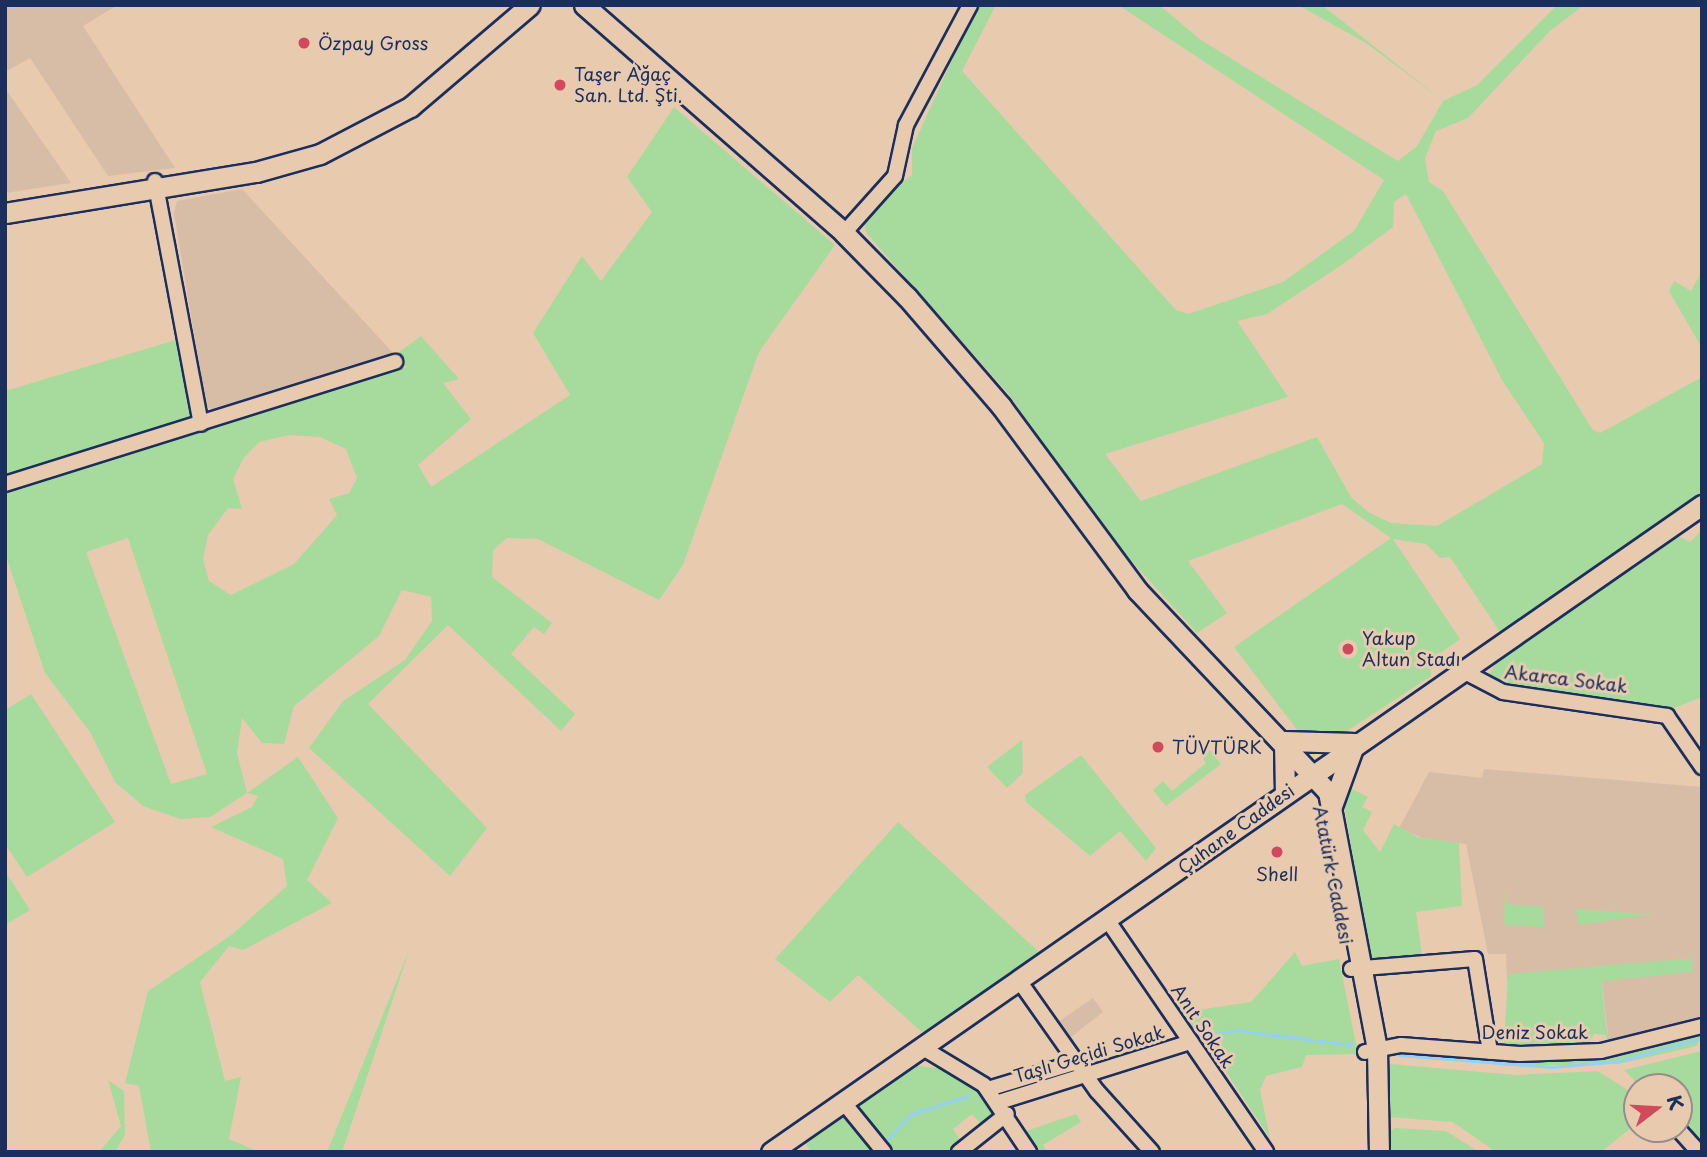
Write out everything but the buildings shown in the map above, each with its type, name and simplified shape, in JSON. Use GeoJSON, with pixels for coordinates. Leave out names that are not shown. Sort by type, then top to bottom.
{"type":"FeatureCollection","features":[{"type":"Feature","properties":{"kind":"main road"},"geometry":{"type":"LineString","coordinates":[[5,214],[279,157],[345,134],[412,94],[526,6]]}},
{"type":"Feature","properties":{"kind":"main road"},"geometry":{"type":"LineString","coordinates":[[585,7],[844,233],[992,396],[1137,590],[1314,775]]}},
{"type":"Feature","properties":{"kind":"main road"},"geometry":{"type":"LineString","coordinates":[[5,204],[156,184]]}},
{"type":"Feature","properties":{"kind":"main road","name":"Çuhane Caddesi"},"geometry":{"type":"LineString","coordinates":[[771,1152],[795,1145],[844,1103],[1702,506]]}},
{"type":"Feature","properties":{"kind":"main road"},"geometry":{"type":"LineString","coordinates":[[1284,741],[1326,747],[1357,744],[1332,806]]}},
{"type":"Feature","properties":{"kind":"main road"},"geometry":{"type":"LineString","coordinates":[[1284,741],[1285,794]]}},
{"type":"Feature","properties":{"kind":"main road","name":"Atatürk Caddesi"},"geometry":{"type":"LineString","coordinates":[[1314,775],[1332,806],[1371,1050],[1379,1152]]}},
{"type":"Feature","properties":{"kind":"main road","name":"Atatürk Caddesi"},"geometry":{"type":"LineString","coordinates":[[1314,775],[1357,969]]}},
{"type":"Feature","properties":{"kind":"main road","name":"Atatürk Caddesi"},"geometry":{"type":"LineString","coordinates":[[1366,1152],[1371,1050]]}},
{"type":"Feature","properties":{"kind":"street"},"geometry":{"type":"LineString","coordinates":[[844,233],[895,176],[906,125],[970,5]]}},
{"type":"Feature","properties":{"kind":"street"},"geometry":{"type":"LineString","coordinates":[[156,184],[201,424]]}},
{"type":"Feature","properties":{"kind":"street"},"geometry":{"type":"LineString","coordinates":[[5,484],[395,362]]}},
{"type":"Feature","properties":{"kind":"street","name":"Akarca Sokak"},"geometry":{"type":"LineString","coordinates":[[1463,671],[1503,692],[1667,716],[1702,767]]}},
{"type":"Feature","properties":{"kind":"street","name":"Anıt Sokak"},"geometry":{"type":"LineString","coordinates":[[1108,921],[1266,1152]]}},
{"type":"Feature","properties":{"kind":"street"},"geometry":{"type":"LineString","coordinates":[[1357,969],[1475,959],[1490,1052]]}},
{"type":"Feature","properties":{"kind":"street"},"geometry":{"type":"LineString","coordinates":[[1020,982],[1081,1068],[1152,1152]]}},
{"type":"Feature","properties":{"kind":"street","name":"Deniz Sokak"},"geometry":{"type":"LineString","coordinates":[[1371,1050],[1601,1051],[1702,1026]]}},
{"type":"Feature","properties":{"kind":"street","name":"Taşlı Geçidi Sokak"},"geometry":{"type":"LineString","coordinates":[[1003,1108],[1081,1068],[1191,1042]]}},
{"type":"Feature","properties":{"kind":"street"},"geometry":{"type":"LineString","coordinates":[[923,1048],[988,1089],[1003,1108],[1028,1152]]}},
{"type":"Feature","properties":{"kind":"street"},"geometry":{"type":"LineString","coordinates":[[988,1089],[1081,1068]]}},
{"type":"Feature","properties":{"kind":"street"},"geometry":{"type":"LineString","coordinates":[[844,1103],[884,1152]]}},
{"type":"Feature","properties":{"kind":"street"},"geometry":{"type":"LineString","coordinates":[[959,1152],[1003,1108]]}},
{"type":"Feature","properties":{"kind":"shaded area"},"geometry":{"type":"Polygon","coordinates":[[[5,5],[118,5],[83,26],[175,168],[108,176],[30,58],[5,72],[5,5]]]}},
{"type":"Feature","properties":{"kind":"shaded area"},"geometry":{"type":"Polygon","coordinates":[[[5,88],[71,183],[5,193],[5,88]]]}},
{"type":"Feature","properties":{"kind":"shaded area"},"geometry":{"type":"Polygon","coordinates":[[[242,189],[395,355],[217,410],[206,407],[174,213],[177,201],[242,189]]]}},
{"type":"Feature","properties":{"kind":"shaded area"},"geometry":{"type":"Polygon","coordinates":[[[1484,769],[1702,787],[1702,1022],[1609,1045],[1602,981],[1507,982],[1506,954],[1488,954],[1466,844],[1425,839],[1399,828],[1429,772],[1482,778],[1484,769]]]}},
{"type":"Feature","properties":{"kind":"shaded area"},"geometry":{"type":"Polygon","coordinates":[[[1093,998],[1103,1012],[1066,1041],[1055,1024],[1093,998]]]}},
{"type":"Feature","properties":{"kind":"green space"},"geometry":{"type":"Polygon","coordinates":[[[977,5],[996,5],[962,71],[1176,310],[1188,314],[1283,282],[1354,231],[1384,180],[1118,5],[1159,5],[1201,40],[1398,161],[1417,146],[1443,101],[1477,85],[1557,5],[1584,5],[1550,31],[1468,118],[1436,131],[1425,158],[1429,182],[1443,191],[1593,430],[1600,433],[1702,377],[1702,492],[1500,632],[1450,557],[1440,558],[1426,544],[1393,539],[1460,639],[1431,660],[1431,676],[1338,737],[1301,735],[1234,647],[1391,538],[1342,504],[1188,561],[1227,613],[1197,633],[1117,545],[1007,392],[867,234],[864,224],[875,203],[912,175],[912,148],[977,5]],[[1406,194],[1394,202],[1393,227],[1267,314],[1237,321],[1288,397],[1105,454],[1141,501],[1317,437],[1351,497],[1368,512],[1391,523],[1437,526],[1542,464],[1544,443],[1502,380],[1406,194]]]}},
{"type":"Feature","properties":{"kind":"green space"},"geometry":{"type":"Polygon","coordinates":[[[1298,5],[1322,5],[1443,101],[1366,43],[1298,5]]]}},
{"type":"Feature","properties":{"kind":"green space"},"geometry":{"type":"Polygon","coordinates":[[[674,107],[835,245],[759,352],[683,565],[659,600],[538,539],[507,538],[493,550],[492,577],[552,623],[544,634],[534,627],[511,654],[575,714],[561,731],[448,625],[368,704],[487,828],[450,876],[309,748],[343,701],[405,660],[432,621],[431,597],[402,590],[379,636],[294,706],[284,744],[262,743],[242,718],[237,753],[247,793],[210,817],[180,819],[143,806],[115,782],[90,732],[45,673],[5,553],[5,492],[407,367],[395,355],[421,336],[459,379],[443,383],[471,419],[418,465],[431,487],[570,395],[533,333],[582,256],[601,281],[652,212],[627,177],[674,107]],[[290,435],[259,442],[243,459],[233,479],[242,509],[228,508],[208,535],[203,559],[209,581],[231,595],[294,564],[337,515],[329,499],[349,493],[357,478],[346,449],[320,437],[290,435]],[[128,538],[86,552],[171,784],[207,774],[128,538]]]}},
{"type":"Feature","properties":{"kind":"green space"},"geometry":{"type":"Polygon","coordinates":[[[1702,271],[1702,348],[1669,291],[1674,281],[1691,291],[1702,271]]]}},
{"type":"Feature","properties":{"kind":"green space"},"geometry":{"type":"Polygon","coordinates":[[[179,339],[190,421],[5,476],[5,391],[179,339]]]}},
{"type":"Feature","properties":{"kind":"green space"},"geometry":{"type":"Polygon","coordinates":[[[1702,530],[1702,697],[1669,710],[1516,692],[1488,676],[1496,663],[1678,536],[1690,542],[1702,530]]]}},
{"type":"Feature","properties":{"kind":"green space"},"geometry":{"type":"Polygon","coordinates":[[[31,694],[115,822],[27,877],[5,844],[5,710],[31,694]]]}},
{"type":"Feature","properties":{"kind":"green space"},"geometry":{"type":"Polygon","coordinates":[[[1022,740],[1023,773],[1007,788],[987,767],[1022,740]]]}},
{"type":"Feature","properties":{"kind":"green space"},"geometry":{"type":"Polygon","coordinates":[[[1207,747],[1221,764],[1166,806],[1153,790],[1163,781],[1172,791],[1206,763],[1201,756],[1207,747]]]}},
{"type":"Feature","properties":{"kind":"green space"},"geometry":{"type":"Polygon","coordinates":[[[1081,755],[1156,848],[1146,861],[1120,831],[1090,856],[1026,802],[1025,795],[1081,755]]]}},
{"type":"Feature","properties":{"kind":"green space"},"geometry":{"type":"Polygon","coordinates":[[[298,757],[338,818],[307,880],[332,903],[243,950],[229,946],[200,982],[225,1081],[241,1077],[229,1139],[259,1152],[151,1152],[139,1086],[125,1083],[148,991],[230,936],[287,886],[283,859],[211,827],[252,807],[258,796],[247,793],[298,757]]]}},
{"type":"Feature","properties":{"kind":"green space"},"geometry":{"type":"Polygon","coordinates":[[[1350,788],[1368,797],[1362,807],[1372,812],[1363,830],[1380,852],[1394,824],[1417,837],[1459,843],[1462,906],[1416,912],[1422,955],[1371,960],[1343,799],[1350,788]]]}},
{"type":"Feature","properties":{"kind":"green space"},"geometry":{"type":"Polygon","coordinates":[[[898,822],[1041,954],[925,1035],[858,975],[830,1002],[775,959],[898,822]]]}},
{"type":"Feature","properties":{"kind":"green space"},"geometry":{"type":"Polygon","coordinates":[[[5,871],[30,910],[5,925],[5,871]]]}},
{"type":"Feature","properties":{"kind":"green space"},"geometry":{"type":"Polygon","coordinates":[[[1505,891],[1507,904],[1544,907],[1544,927],[1504,925],[1505,891]]]}},
{"type":"Feature","properties":{"kind":"green space"},"geometry":{"type":"Polygon","coordinates":[[[1575,909],[1653,914],[1579,925],[1575,909]]]}},
{"type":"Feature","properties":{"kind":"green space"},"geometry":{"type":"Polygon","coordinates":[[[410,948],[342,1152],[327,1152],[410,948]]]}},
{"type":"Feature","properties":{"kind":"green space"},"geometry":{"type":"Polygon","coordinates":[[[1295,952],[1302,966],[1339,959],[1358,1054],[1306,1055],[1302,1067],[1266,1076],[1260,1090],[1270,1138],[1199,1031],[1188,1034],[1175,999],[1184,995],[1193,1007],[1204,1009],[1251,1002],[1295,952]]]}},
{"type":"Feature","properties":{"kind":"green space"},"geometry":{"type":"Polygon","coordinates":[[[1692,958],[1693,972],[1602,981],[1606,1025],[1609,1042],[1617,1043],[1702,1022],[1618,1046],[1607,1044],[1606,1035],[1594,1034],[1588,1044],[1514,1048],[1504,1044],[1508,974],[1692,958]]]}},
{"type":"Feature","properties":{"kind":"green space"},"geometry":{"type":"Polygon","coordinates":[[[1702,1030],[1697,1046],[1618,1064],[1507,1066],[1403,1052],[1509,1061],[1572,1057],[1702,1030]]]}},
{"type":"Feature","properties":{"kind":"green space"},"geometry":{"type":"Polygon","coordinates":[[[1702,1051],[1702,1145],[1693,1135],[1693,1073],[1627,1073],[1624,1070],[1702,1051]]]}},
{"type":"Feature","properties":{"kind":"green space"},"geometry":{"type":"Polygon","coordinates":[[[1390,1064],[1516,1075],[1598,1071],[1623,1087],[1623,1134],[1601,1152],[1496,1152],[1453,1122],[1388,1117],[1390,1064]]]}},
{"type":"Feature","properties":{"kind":"green space"},"geometry":{"type":"Polygon","coordinates":[[[910,1065],[952,1070],[978,1089],[996,1115],[982,1126],[972,1114],[953,1129],[961,1141],[948,1152],[892,1152],[857,1103],[910,1065]]]}},
{"type":"Feature","properties":{"kind":"green space"},"geometry":{"type":"Polygon","coordinates":[[[108,1080],[124,1091],[125,1135],[115,1152],[99,1152],[121,1126],[108,1080]]]}},
{"type":"Feature","properties":{"kind":"green space"},"geometry":{"type":"Polygon","coordinates":[[[840,1113],[872,1152],[811,1152],[803,1140],[840,1113]]]}},
{"type":"Feature","properties":{"kind":"green space"},"geometry":{"type":"Polygon","coordinates":[[[1076,1114],[1081,1122],[1043,1145],[1047,1152],[1037,1152],[1026,1131],[1076,1114]]]}},
{"type":"Feature","properties":{"kind":"green space"},"geometry":{"type":"Polygon","coordinates":[[[1395,1128],[1446,1131],[1479,1152],[1388,1152],[1388,1132],[1395,1128]]]}},
{"type":"Feature","properties":{"kind":"waterway"},"geometry":{"type":"LineString","coordinates":[[1196,1037],[1236,1030],[1352,1045]]}},
{"type":"Feature","properties":{"kind":"waterway"},"geometry":{"type":"LineString","coordinates":[[1399,1055],[1553,1067],[1620,1061],[1702,1038]]}},
{"type":"Feature","properties":{"kind":"waterway"},"geometry":{"type":"LineString","coordinates":[[1007,1092],[1038,1083]]}},
{"type":"Feature","properties":{"kind":"waterway"},"geometry":{"type":"LineString","coordinates":[[885,1142],[911,1114],[968,1096]]}},
{"type":"Feature","properties":{"kind":"place","name":"Özpay Gross"},"geometry":{"type":"Point","coordinates":[304,43]}},
{"type":"Feature","properties":{"kind":"place","name":"Taşer Ağaç San. Ltd. Şti."},"geometry":{"type":"Point","coordinates":[560,85]}},
{"type":"Feature","properties":{"kind":"place","name":"Yakup Altun Stadı"},"geometry":{"type":"Point","coordinates":[1348,649]}},
{"type":"Feature","properties":{"kind":"place","name":"TÜVTÜRK"},"geometry":{"type":"Point","coordinates":[1158,747]}},
{"type":"Feature","properties":{"kind":"place","name":"Shell"},"geometry":{"type":"Point","coordinates":[1277,852]}}]}
